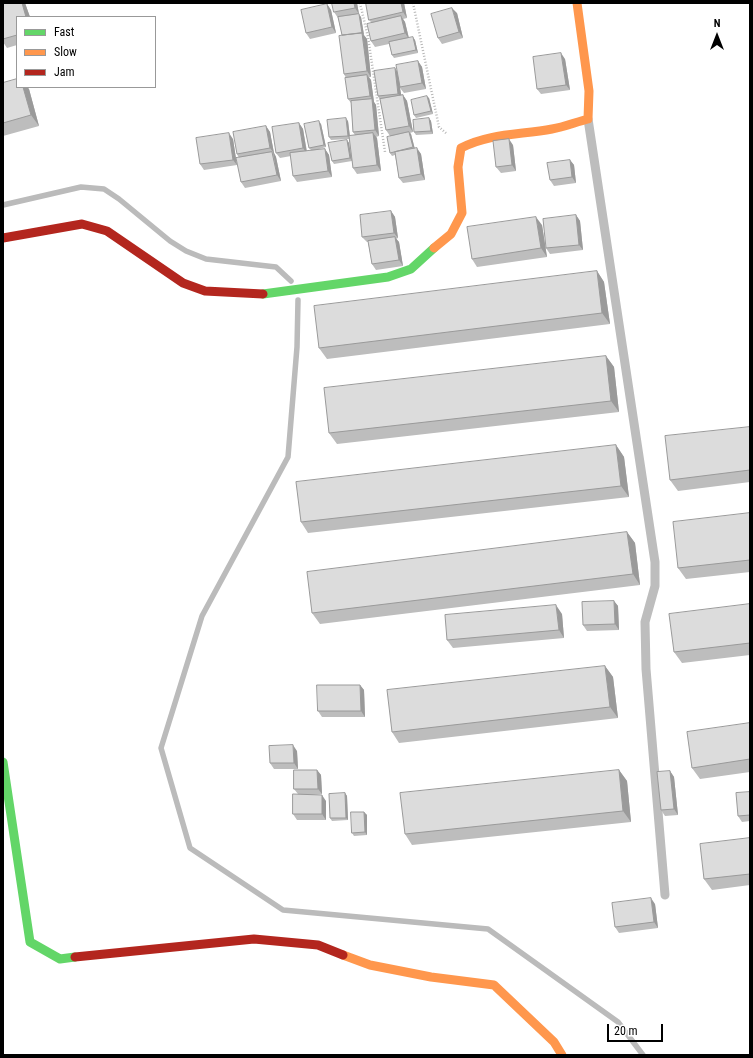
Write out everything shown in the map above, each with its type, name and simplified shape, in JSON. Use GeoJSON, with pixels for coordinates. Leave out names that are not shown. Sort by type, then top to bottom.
{"type":"FeatureCollection","features":[{"type":"Feature","properties":{"kind":"street"},"geometry":{"type":"LineString","coordinates":[[3,238],[82,224],[107,231],[182,283],[205,291],[258,295],[388,277],[411,269],[451,234],[462,213],[458,167],[461,148],[470,142],[490,137],[553,129],[588,119],[589,91],[577,3]]}},
{"type":"Feature","properties":{"kind":"street"},"geometry":{"type":"LineString","coordinates":[[3,762],[30,942],[60,959],[254,939],[318,946],[370,965],[431,977],[494,985],[554,1042],[562,1055]]}},
{"type":"Feature","properties":{"kind":"lane"},"geometry":{"type":"LineString","coordinates":[[588,119],[655,562],[654,586],[645,622],[646,669],[664,895]]}},
{"type":"Feature","properties":{"kind":"path"},"geometry":{"type":"LineString","coordinates":[[360,3],[368,37],[385,152]]}},
{"type":"Feature","properties":{"kind":"path"},"geometry":{"type":"LineString","coordinates":[[413,3],[439,127],[461,148]]}},
{"type":"Feature","properties":{"kind":"building"},"geometry":{"type":"Polygon","coordinates":[[[3,3],[22,3],[26,16],[16,16],[16,35],[3,39],[3,3]]]}},
{"type":"Feature","properties":{"kind":"building"},"geometry":{"type":"Polygon","coordinates":[[[332,3],[354,3],[355,8],[334,12],[332,3]]]}},
{"type":"Feature","properties":{"kind":"building"},"geometry":{"type":"Polygon","coordinates":[[[366,3],[401,3],[403,12],[369,20],[366,3]]]}},
{"type":"Feature","properties":{"kind":"building"},"geometry":{"type":"Polygon","coordinates":[[[327,4],[332,27],[306,33],[301,10],[327,4]]]}},
{"type":"Feature","properties":{"kind":"building"},"geometry":{"type":"Polygon","coordinates":[[[452,8],[459,32],[438,38],[431,14],[452,8]]]}},
{"type":"Feature","properties":{"kind":"building"},"geometry":{"type":"Polygon","coordinates":[[[359,14],[362,33],[342,35],[338,17],[359,14]]]}},
{"type":"Feature","properties":{"kind":"building"},"geometry":{"type":"Polygon","coordinates":[[[401,16],[405,33],[371,41],[367,24],[401,16]]]}},
{"type":"Feature","properties":{"kind":"building"},"geometry":{"type":"Polygon","coordinates":[[[362,33],[367,71],[344,74],[339,36],[362,33]]]}},
{"type":"Feature","properties":{"kind":"building"},"geometry":{"type":"Polygon","coordinates":[[[413,37],[416,50],[392,55],[389,42],[413,37]]]}},
{"type":"Feature","properties":{"kind":"building"},"geometry":{"type":"Polygon","coordinates":[[[561,53],[566,85],[537,89],[533,57],[561,53]]]}},
{"type":"Feature","properties":{"kind":"building"},"geometry":{"type":"Polygon","coordinates":[[[418,61],[422,83],[400,87],[396,65],[418,61]]]}},
{"type":"Feature","properties":{"kind":"building"},"geometry":{"type":"Polygon","coordinates":[[[395,68],[398,94],[378,96],[374,71],[395,68]]]}},
{"type":"Feature","properties":{"kind":"building"},"geometry":{"type":"Polygon","coordinates":[[[367,75],[370,96],[348,99],[345,78],[367,75]]]}},
{"type":"Feature","properties":{"kind":"building"},"geometry":{"type":"Polygon","coordinates":[[[16,79],[16,88],[23,88],[31,115],[3,123],[3,83],[16,79]]]}},
{"type":"Feature","properties":{"kind":"building"},"geometry":{"type":"Polygon","coordinates":[[[403,95],[409,126],[386,130],[380,99],[403,95]]]}},
{"type":"Feature","properties":{"kind":"building"},"geometry":{"type":"Polygon","coordinates":[[[427,96],[431,111],[414,115],[411,100],[427,96]]]}},
{"type":"Feature","properties":{"kind":"building"},"geometry":{"type":"Polygon","coordinates":[[[372,99],[375,130],[353,132],[351,101],[372,99]]]}},
{"type":"Feature","properties":{"kind":"building"},"geometry":{"type":"Polygon","coordinates":[[[346,118],[348,136],[329,137],[327,120],[346,118]]]}},
{"type":"Feature","properties":{"kind":"building"},"geometry":{"type":"Polygon","coordinates":[[[429,118],[431,131],[414,132],[413,120],[429,118]]]}},
{"type":"Feature","properties":{"kind":"building"},"geometry":{"type":"Polygon","coordinates":[[[319,121],[324,145],[309,148],[304,124],[319,121]]]}},
{"type":"Feature","properties":{"kind":"building"},"geometry":{"type":"Polygon","coordinates":[[[299,123],[303,148],[276,153],[272,127],[299,123]]]}},
{"type":"Feature","properties":{"kind":"building"},"geometry":{"type":"Polygon","coordinates":[[[266,126],[270,148],[237,154],[233,132],[266,126]]]}},
{"type":"Feature","properties":{"kind":"building"},"geometry":{"type":"Polygon","coordinates":[[[409,132],[413,147],[390,153],[387,137],[409,132]]]}},
{"type":"Feature","properties":{"kind":"building"},"geometry":{"type":"Polygon","coordinates":[[[229,133],[233,160],[200,164],[196,138],[229,133]]]}},
{"type":"Feature","properties":{"kind":"building"},"geometry":{"type":"Polygon","coordinates":[[[373,133],[377,165],[353,168],[349,136],[373,133]]]}},
{"type":"Feature","properties":{"kind":"building"},"geometry":{"type":"Polygon","coordinates":[[[509,139],[512,165],[496,167],[493,141],[509,139]]]}},
{"type":"Feature","properties":{"kind":"building"},"geometry":{"type":"Polygon","coordinates":[[[347,140],[350,158],[332,161],[328,143],[347,140]]]}},
{"type":"Feature","properties":{"kind":"building"},"geometry":{"type":"Polygon","coordinates":[[[417,148],[421,174],[399,178],[395,152],[417,148]]]}},
{"type":"Feature","properties":{"kind":"building"},"geometry":{"type":"Polygon","coordinates":[[[325,149],[328,171],[293,176],[290,153],[325,149]]]}},
{"type":"Feature","properties":{"kind":"building"},"geometry":{"type":"Polygon","coordinates":[[[272,152],[277,175],[241,182],[236,158],[272,152]]]}},
{"type":"Feature","properties":{"kind":"building"},"geometry":{"type":"Polygon","coordinates":[[[570,160],[572,177],[550,180],[547,163],[570,160]]]}},
{"type":"Feature","properties":{"kind":"building"},"geometry":{"type":"Polygon","coordinates":[[[391,211],[394,233],[362,237],[360,215],[391,211]]]}},
{"type":"Feature","properties":{"kind":"building"},"geometry":{"type":"Polygon","coordinates":[[[576,215],[579,245],[546,248],[543,219],[576,215]]]}},
{"type":"Feature","properties":{"kind":"building"},"geometry":{"type":"Polygon","coordinates":[[[536,217],[541,248],[472,259],[467,227],[536,217]]]}},
{"type":"Feature","properties":{"kind":"building"},"geometry":{"type":"Polygon","coordinates":[[[395,237],[399,260],[372,264],[368,241],[395,237]]]}},
{"type":"Feature","properties":{"kind":"building"},"geometry":{"type":"Polygon","coordinates":[[[597,271],[602,313],[319,348],[314,306],[597,271]]]}},
{"type":"Feature","properties":{"kind":"building"},"geometry":{"type":"Polygon","coordinates":[[[606,356],[611,401],[329,433],[324,388],[606,356]]]}},
{"type":"Feature","properties":{"kind":"building"},"geometry":{"type":"Polygon","coordinates":[[[750,427],[750,470],[670,480],[665,436],[750,427]]]}},
{"type":"Feature","properties":{"kind":"building"},"geometry":{"type":"Polygon","coordinates":[[[616,445],[621,486],[301,522],[296,482],[616,445]]]}},
{"type":"Feature","properties":{"kind":"building"},"geometry":{"type":"Polygon","coordinates":[[[750,513],[750,560],[678,568],[673,522],[750,513]]]}},
{"type":"Feature","properties":{"kind":"building"},"geometry":{"type":"Polygon","coordinates":[[[627,532],[633,574],[312,613],[307,572],[627,532]]]}},
{"type":"Feature","properties":{"kind":"building"},"geometry":{"type":"Polygon","coordinates":[[[614,601],[615,624],[583,625],[582,602],[614,601]]]}},
{"type":"Feature","properties":{"kind":"building"},"geometry":{"type":"Polygon","coordinates":[[[750,604],[750,643],[674,652],[669,614],[750,604]]]}},
{"type":"Feature","properties":{"kind":"building"},"geometry":{"type":"Polygon","coordinates":[[[556,605],[559,630],[447,640],[445,615],[556,605]]]}},
{"type":"Feature","properties":{"kind":"building"},"geometry":{"type":"Polygon","coordinates":[[[605,666],[610,707],[392,732],[387,690],[605,666]]]}},
{"type":"Feature","properties":{"kind":"building"},"geometry":{"type":"Polygon","coordinates":[[[317,685],[360,685],[361,711],[318,711],[317,685]]]}},
{"type":"Feature","properties":{"kind":"building"},"geometry":{"type":"Polygon","coordinates":[[[750,723],[750,759],[692,768],[687,732],[750,723]]]}},
{"type":"Feature","properties":{"kind":"building"},"geometry":{"type":"Polygon","coordinates":[[[293,745],[294,763],[270,763],[269,746],[293,745]]]}},
{"type":"Feature","properties":{"kind":"building"},"geometry":{"type":"Polygon","coordinates":[[[294,770],[317,770],[318,789],[294,789],[294,770]]]}},
{"type":"Feature","properties":{"kind":"building"},"geometry":{"type":"Polygon","coordinates":[[[619,770],[623,811],[405,834],[400,793],[619,770]]]}},
{"type":"Feature","properties":{"kind":"building"},"geometry":{"type":"Polygon","coordinates":[[[670,771],[674,809],[661,810],[657,772],[670,771]]]}},
{"type":"Feature","properties":{"kind":"building"},"geometry":{"type":"Polygon","coordinates":[[[750,792],[750,815],[738,816],[736,793],[750,792]]]}},
{"type":"Feature","properties":{"kind":"building"},"geometry":{"type":"Polygon","coordinates":[[[345,793],[346,818],[330,818],[329,794],[345,793]]]}},
{"type":"Feature","properties":{"kind":"building"},"geometry":{"type":"Polygon","coordinates":[[[293,794],[322,795],[322,814],[293,814],[293,794]]]}},
{"type":"Feature","properties":{"kind":"building"},"geometry":{"type":"Polygon","coordinates":[[[351,812],[364,812],[365,832],[352,833],[351,812]]]}},
{"type":"Feature","properties":{"kind":"building"},"geometry":{"type":"Polygon","coordinates":[[[750,838],[750,874],[704,879],[700,844],[750,838]]]}},
{"type":"Feature","properties":{"kind":"building"},"geometry":{"type":"Polygon","coordinates":[[[651,898],[654,922],[615,927],[612,903],[651,898]]]}},
{"type":"Feature","properties":{"kind":"waterway"},"geometry":{"type":"LineString","coordinates":[[3,205],[81,187],[104,189],[119,199],[170,241],[186,251],[206,259],[276,267],[291,281]]}},
{"type":"Feature","properties":{"kind":"waterway"},"geometry":{"type":"LineString","coordinates":[[298,300],[297,347],[288,457],[202,616],[161,748],[190,848],[283,910],[488,929],[618,1022],[643,1055]]}},
{"type":"Feature","properties":{"kind":"traffic: fast"},"geometry":{"type":"LineString","coordinates":[[263,294],[388,277],[411,269],[434,248]]}},
{"type":"Feature","properties":{"kind":"traffic: fast"},"geometry":{"type":"LineString","coordinates":[[3,762],[30,942],[60,959],[75,957]]}},
{"type":"Feature","properties":{"kind":"traffic: slow"},"geometry":{"type":"LineString","coordinates":[[434,248],[451,234],[462,213],[458,167],[461,148],[472,143],[494,137],[556,128],[588,119],[589,91],[577,3]]}},
{"type":"Feature","properties":{"kind":"traffic: slow"},"geometry":{"type":"LineString","coordinates":[[343,955],[370,965],[431,977],[494,985],[554,1042],[562,1055]]}},
{"type":"Feature","properties":{"kind":"traffic: jam"},"geometry":{"type":"LineString","coordinates":[[3,238],[82,224],[107,231],[183,283],[205,291],[263,294]]}},
{"type":"Feature","properties":{"kind":"traffic: jam"},"geometry":{"type":"LineString","coordinates":[[75,957],[254,939],[318,945],[343,955]]}}]}
